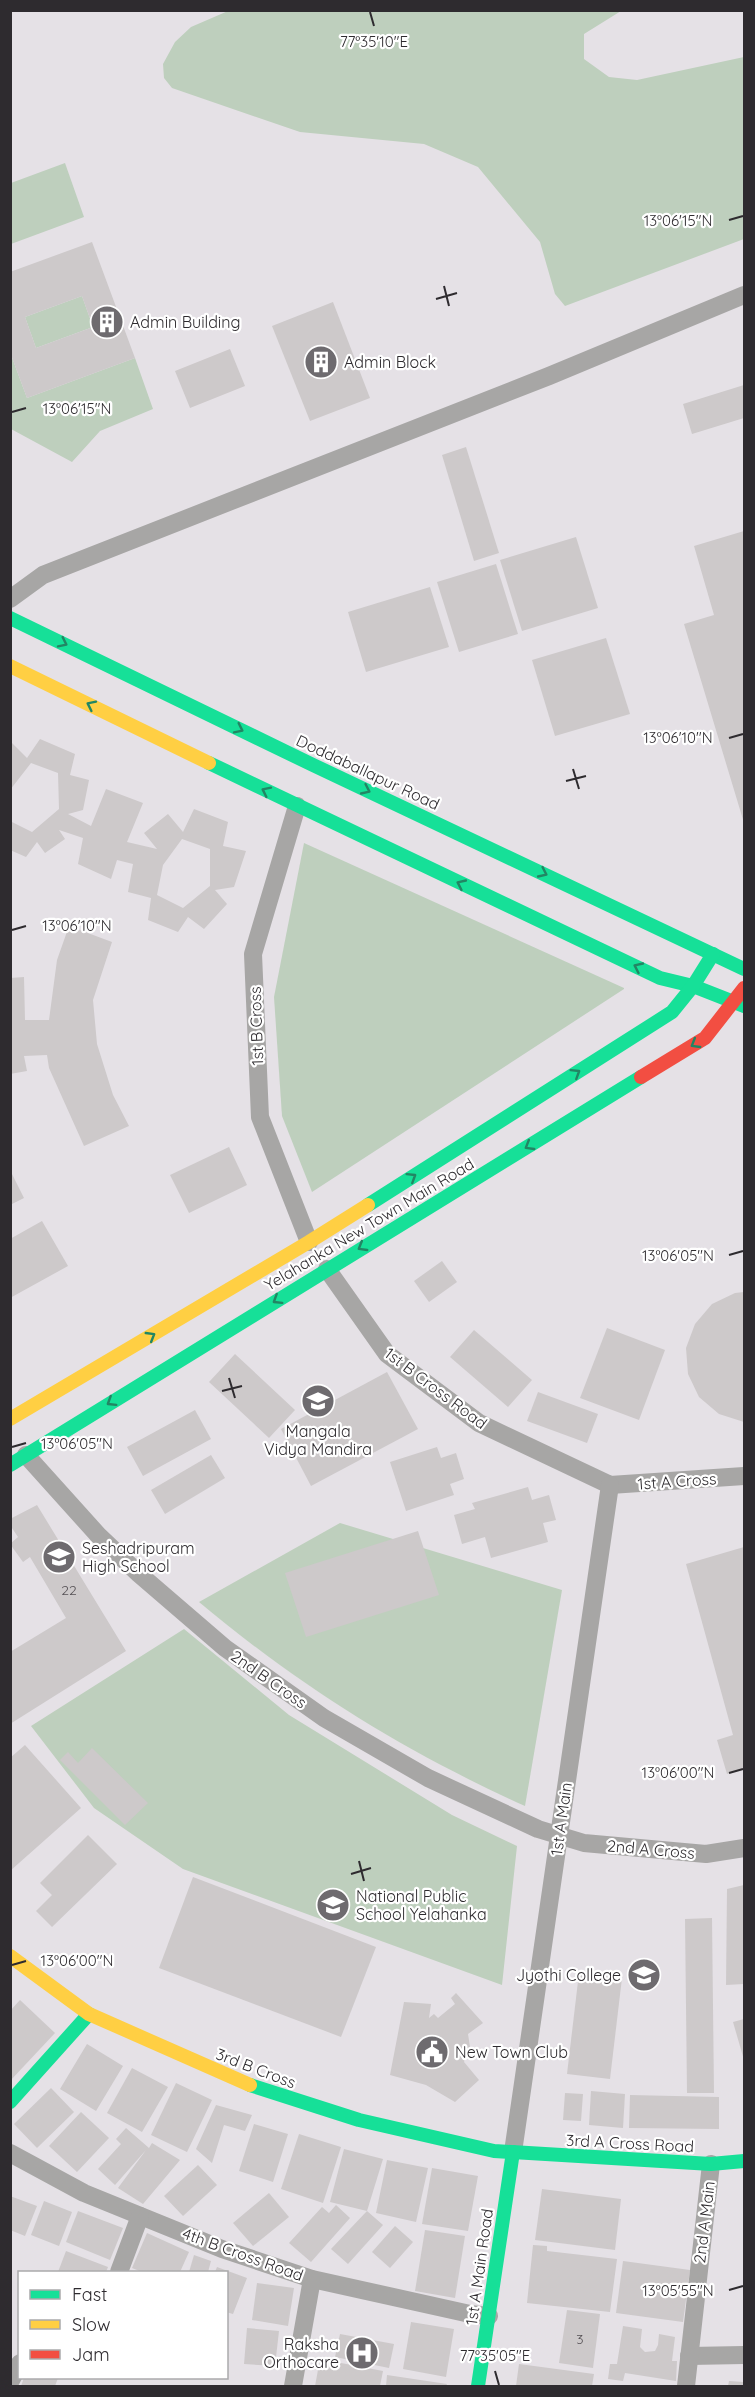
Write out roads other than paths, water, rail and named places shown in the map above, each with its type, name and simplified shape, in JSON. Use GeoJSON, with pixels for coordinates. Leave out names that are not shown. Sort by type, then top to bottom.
{"type":"FeatureCollection","features":[{"type":"Feature","properties":{"kind":"main road","name":"Doddaballapur Road"},"geometry":{"type":"LineString","coordinates":[[10,618],[313,765],[744,969]]}},
{"type":"Feature","properties":{"kind":"main road"},"geometry":{"type":"LineString","coordinates":[[10,666],[297,806],[660,978],[693,986],[740,1004]]}},
{"type":"Feature","properties":{"kind":"main road","name":"Yelahanka New Town Main Road"},"geometry":{"type":"LineString","coordinates":[[10,1419],[309,1242],[672,1012],[693,986],[713,954]]}},
{"type":"Feature","properties":{"kind":"main road","name":"Yelahanka New Town Main Road"},"geometry":{"type":"LineString","coordinates":[[18,1460],[705,1038],[740,1004],[744,988]]}},
{"type":"Feature","properties":{"kind":"main road","name":"3rd B Cross"},"geometry":{"type":"LineString","coordinates":[[13,1963],[89,2014],[264,2091],[359,2120],[494,2151],[513,2152]]}},
{"type":"Feature","properties":{"kind":"main road"},"geometry":{"type":"LineString","coordinates":[[10,2102],[89,2014]]}},
{"type":"Feature","properties":{"kind":"main road","name":"3rd A Cross Road"},"geometry":{"type":"LineString","coordinates":[[513,2152],[711,2164],[744,2161]]}},
{"type":"Feature","properties":{"kind":"main road","name":"1st A Main Road"},"geometry":{"type":"LineString","coordinates":[[478,2386],[513,2152]]}},
{"type":"Feature","properties":{"kind":"street"},"geometry":{"type":"LineString","coordinates":[[10,599],[44,575],[549,376],[744,295]]}},
{"type":"Feature","properties":{"kind":"street","name":"1st B Cross"},"geometry":{"type":"LineString","coordinates":[[297,806],[254,954],[260,1117],[309,1242]]}},
{"type":"Feature","properties":{"kind":"street","name":"1st B Cross Road"},"geometry":{"type":"LineString","coordinates":[[327,1269],[387,1354],[394,1360],[479,1423],[610,1485]]}},
{"type":"Feature","properties":{"kind":"street","name":"2nd B Cross"},"geometry":{"type":"LineString","coordinates":[[18,1460],[67,1502],[138,1574],[207,1634],[273,1684],[375,1749],[428,1778],[501,1813],[559,1835]]}},
{"type":"Feature","properties":{"kind":"street","name":"1st A Cross"},"geometry":{"type":"LineString","coordinates":[[610,1485],[744,1476]]}},
{"type":"Feature","properties":{"kind":"street","name":"1st A Main"},"geometry":{"type":"LineString","coordinates":[[513,2152],[610,1485]]}},
{"type":"Feature","properties":{"kind":"street","name":"2nd A Cross"},"geometry":{"type":"LineString","coordinates":[[559,1835],[584,1843],[706,1854],[744,1848]]}},
{"type":"Feature","properties":{"kind":"street","name":"4th B Cross Road"},"geometry":{"type":"LineString","coordinates":[[10,2153],[84,2193],[140,2217],[312,2279],[470,2314],[489,2316]]}},
{"type":"Feature","properties":{"kind":"street","name":"2nd A Main"},"geometry":{"type":"LineString","coordinates":[[686,2386],[711,2164]]}},
{"type":"Feature","properties":{"kind":"street"},"geometry":{"type":"LineString","coordinates":[[119,2271],[140,2217]]}},
{"type":"Feature","properties":{"kind":"street"},"geometry":{"type":"LineString","coordinates":[[293,2386],[312,2279]]}},
{"type":"Feature","properties":{"kind":"street"},"geometry":{"type":"LineString","coordinates":[[689,2356],[744,2355]]}},
{"type":"Feature","properties":{"kind":"street"},"geometry":{"type":"LineString","coordinates":[[10,2382],[18,2367]]}},
{"type":"Feature","properties":{"kind":"place","name":"Admin Building"},"geometry":{"type":"Point","coordinates":[107,322]}},
{"type":"Feature","properties":{"kind":"place","name":"Admin Block"},"geometry":{"type":"Point","coordinates":[321,362]}},
{"type":"Feature","properties":{"kind":"place","name":"Mangala Vidya Mandira"},"geometry":{"type":"Point","coordinates":[318,1401]}},
{"type":"Feature","properties":{"kind":"place","name":"Seshadripuram High School"},"geometry":{"type":"Point","coordinates":[59,1557]}},
{"type":"Feature","properties":{"kind":"place","name":"National Public School Yelahanka"},"geometry":{"type":"Point","coordinates":[333,1905]}},
{"type":"Feature","properties":{"kind":"place","name":"Jyothi College"},"geometry":{"type":"Point","coordinates":[644,1975]}},
{"type":"Feature","properties":{"kind":"place","name":"New Town Club"},"geometry":{"type":"Point","coordinates":[432,2052]}},
{"type":"Feature","properties":{"kind":"place","name":"Raksha Orthocare"},"geometry":{"type":"Point","coordinates":[362,2353]}}]}
